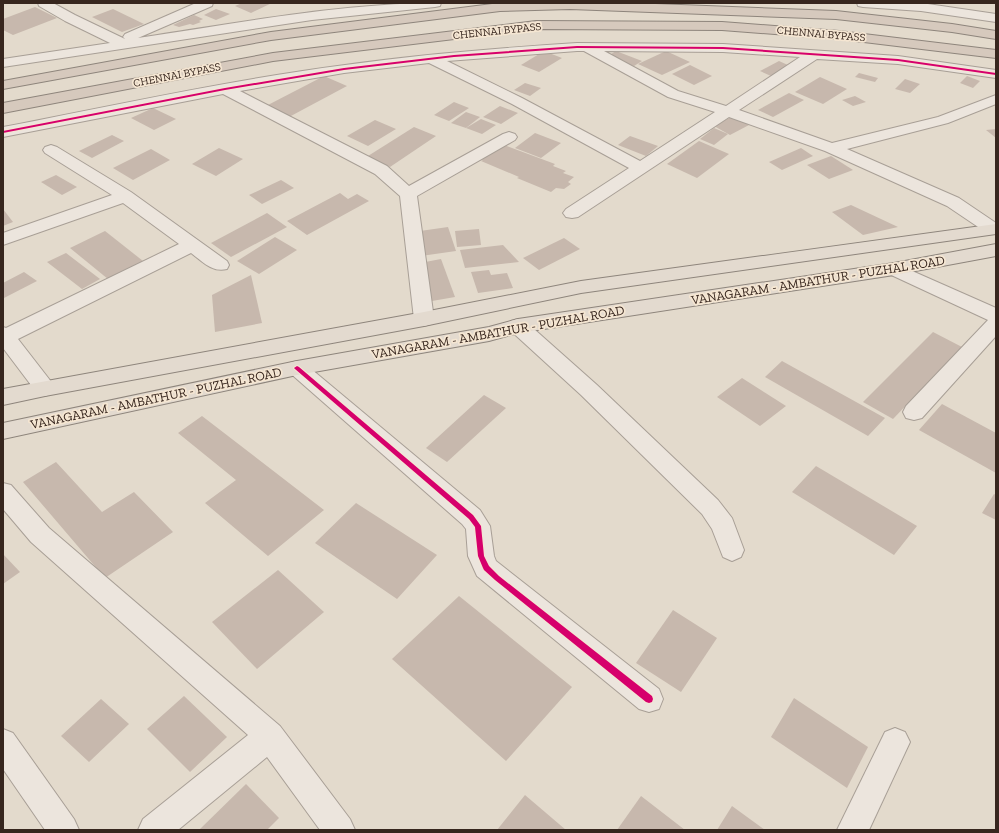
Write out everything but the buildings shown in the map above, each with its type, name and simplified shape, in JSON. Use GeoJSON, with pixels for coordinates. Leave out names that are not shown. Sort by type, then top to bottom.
{"type":"FeatureCollection","features":[{"type":"Feature","properties":{"kind":"highway","name":"CHENNAI BYPASS"},"geometry":{"type":"LineString","coordinates":[[3,85],[271,36],[500,7],[570,5],[836,15],[952,28],[996,35]]}},
{"type":"Feature","properties":{"kind":"highway","name":"CHENNAI BYPASS"},"geometry":{"type":"LineString","coordinates":[[3,108],[273,57],[536,25],[722,26],[839,35],[996,54]]}},
{"type":"Feature","properties":{"kind":"main road"},"geometry":{"type":"LineString","coordinates":[[3,397],[424,319],[581,287],[995,229]]}},
{"type":"Feature","properties":{"kind":"main road","name":"VANAGARAM - AMBATHUR - PUZHAL ROAD"},"geometry":{"type":"LineString","coordinates":[[3,431],[297,368],[489,334],[518,326],[894,269],[996,250]]}},
{"type":"Feature","properties":{"kind":"street"},"geometry":{"type":"LineString","coordinates":[[45,3],[116,45]]}},
{"type":"Feature","properties":{"kind":"street"},"geometry":{"type":"LineString","coordinates":[[116,45],[207,3]]}},
{"type":"Feature","properties":{"kind":"street"},"geometry":{"type":"LineString","coordinates":[[3,63],[312,16],[435,3]]}},
{"type":"Feature","properties":{"kind":"street"},"geometry":{"type":"LineString","coordinates":[[863,3],[921,7],[996,18]]}},
{"type":"Feature","properties":{"kind":"street"},"geometry":{"type":"LineString","coordinates":[[981,3],[996,13]]}},
{"type":"Feature","properties":{"kind":"street"},"geometry":{"type":"LineString","coordinates":[[296,6],[312,16]]}},
{"type":"Feature","properties":{"kind":"street"},"geometry":{"type":"LineString","coordinates":[[586,48],[673,94],[728,111],[831,148],[953,202],[995,229]]}},
{"type":"Feature","properties":{"kind":"street"},"geometry":{"type":"LineString","coordinates":[[3,132],[225,89],[344,68],[432,58],[586,48],[723,48],[898,60],[996,74]]}},
{"type":"Feature","properties":{"kind":"street"},"geometry":{"type":"LineString","coordinates":[[572,213],[814,54]]}},
{"type":"Feature","properties":{"kind":"street"},"geometry":{"type":"LineString","coordinates":[[432,58],[517,101],[641,168]]}},
{"type":"Feature","properties":{"kind":"street"},"geometry":{"type":"LineString","coordinates":[[225,89],[380,170],[408,194],[424,319]]}},
{"type":"Feature","properties":{"kind":"street"},"geometry":{"type":"LineString","coordinates":[[831,148],[943,120],[996,99]]}},
{"type":"Feature","properties":{"kind":"street"},"geometry":{"type":"LineString","coordinates":[[408,194],[508,137]]}},
{"type":"Feature","properties":{"kind":"street"},"geometry":{"type":"LineString","coordinates":[[51,150],[125,196],[220,265]]}},
{"type":"Feature","properties":{"kind":"street"},"geometry":{"type":"LineString","coordinates":[[3,239],[125,196]]}},
{"type":"Feature","properties":{"kind":"street"},"geometry":{"type":"LineString","coordinates":[[45,388],[4,335],[192,245]]}},
{"type":"Feature","properties":{"kind":"street"},"geometry":{"type":"LineString","coordinates":[[894,269],[996,316]]}},
{"type":"Feature","properties":{"kind":"street"},"geometry":{"type":"LineString","coordinates":[[914,412],[996,324]]}},
{"type":"Feature","properties":{"kind":"street"},"geometry":{"type":"LineString","coordinates":[[518,326],[589,390],[710,507],[723,525],[732,550]]}},
{"type":"Feature","properties":{"kind":"street"},"geometry":{"type":"LineString","coordinates":[[297,368],[471,516],[478,526],[481,556],[486,568],[649,698]]}},
{"type":"Feature","properties":{"kind":"street"},"geometry":{"type":"LineString","coordinates":[[3,492],[40,535],[270,736],[339,830]]}},
{"type":"Feature","properties":{"kind":"street"},"geometry":{"type":"LineString","coordinates":[[154,830],[270,736]]}},
{"type":"Feature","properties":{"kind":"street"},"geometry":{"type":"LineString","coordinates":[[853,830],[895,742]]}},
{"type":"Feature","properties":{"kind":"street"},"geometry":{"type":"LineString","coordinates":[[3,743],[63,830]]}},
{"type":"Feature","properties":{"kind":"cycle path"},"geometry":{"type":"LineString","coordinates":[[3,132],[225,89],[344,69],[454,56],[577,47],[723,48],[898,60],[996,74]]}},
{"type":"Feature","properties":{"kind":"cycle path"},"geometry":{"type":"LineString","coordinates":[[297,368],[471,517],[478,526],[481,556],[486,568],[649,699]]}}]}
